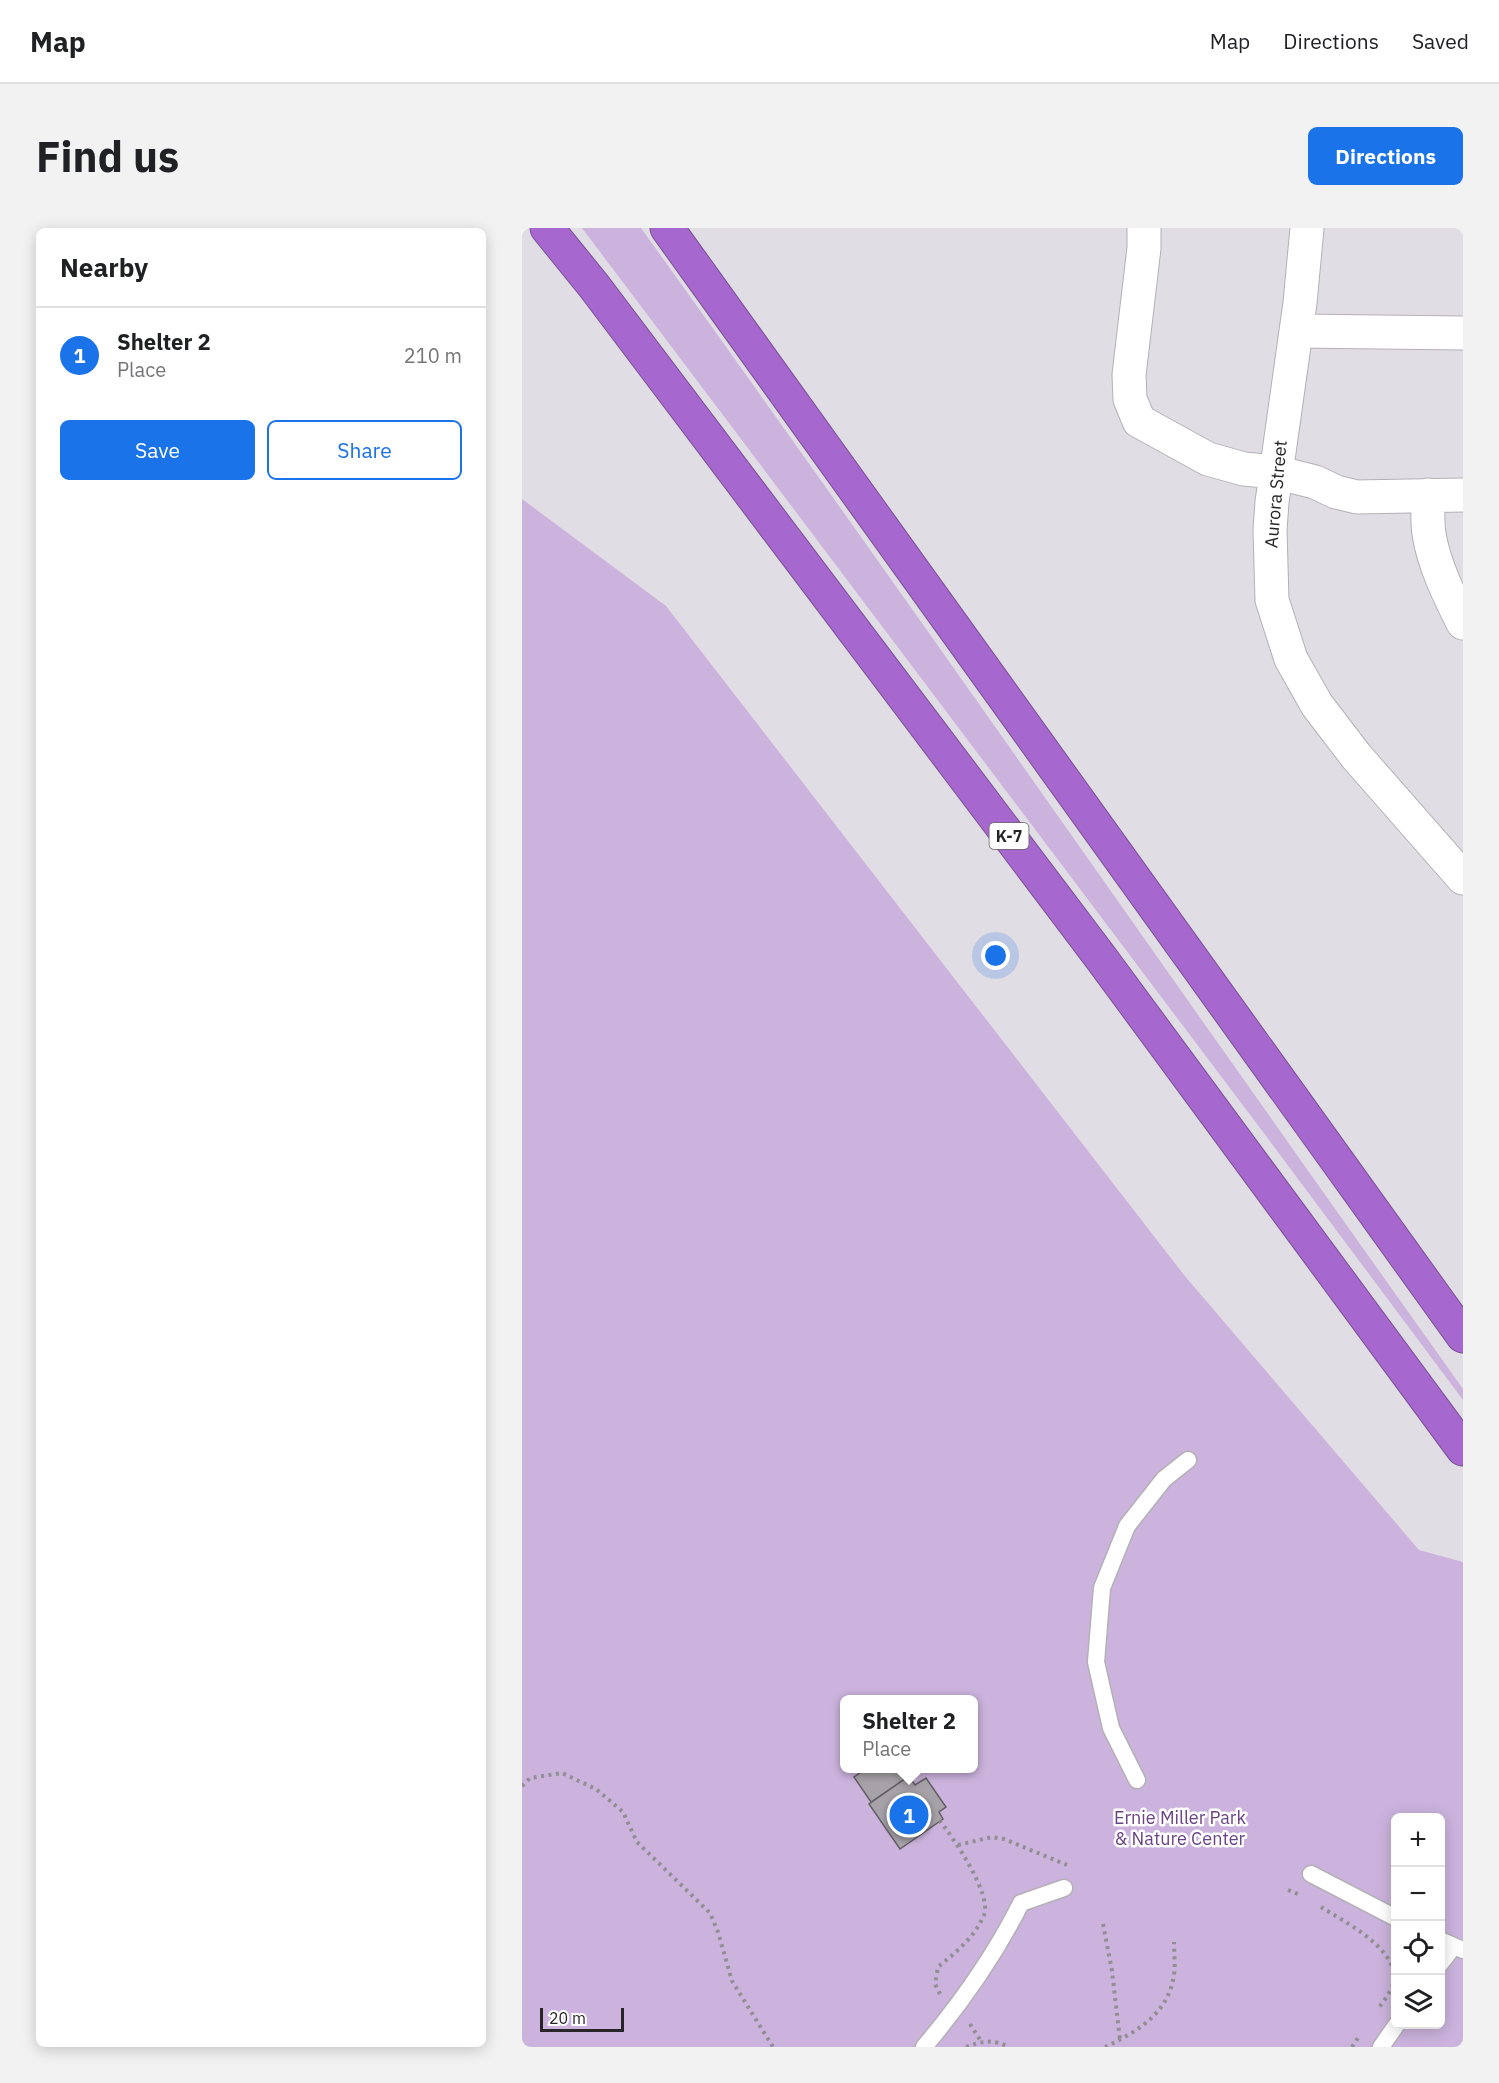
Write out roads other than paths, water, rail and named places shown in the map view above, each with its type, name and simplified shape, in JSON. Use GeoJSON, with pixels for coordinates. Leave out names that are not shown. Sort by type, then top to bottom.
{"type":"FeatureCollection","features":[{"type":"Feature","properties":{"kind":"highway","name":"K-7"},"geometry":{"type":"LineString","coordinates":[[547,228],[594,286],[1108,968],[1463,1449]]}},
{"type":"Feature","properties":{"kind":"highway"},"geometry":{"type":"LineString","coordinates":[[668,228],[1463,1336]]}},
{"type":"Feature","properties":{"kind":"street"},"geometry":{"type":"LineString","coordinates":[[1144,228],[1144,248],[1129,375],[1130,399],[1138,421],[1208,459],[1244,469],[1276,472],[1315,482],[1336,492],[1357,496],[1463,495]]}},
{"type":"Feature","properties":{"kind":"street","name":"Aurora Street"},"geometry":{"type":"LineString","coordinates":[[1307,228],[1270,530],[1272,600],[1291,659],[1317,705],[1356,756],[1463,878]]}},
{"type":"Feature","properties":{"kind":"street"},"geometry":{"type":"LineString","coordinates":[[1296,331],[1463,333]]}},
{"type":"Feature","properties":{"kind":"street"},"geometry":{"type":"LineString","coordinates":[[1428,495],[1428,532],[1434,555],[1463,623]]}},
{"type":"Feature","properties":{"kind":"lane"},"geometry":{"type":"LineString","coordinates":[[1137,1780],[1111,1728],[1096,1662],[1102,1588],[1126,1526],[1164,1479],[1188,1460]]}},
{"type":"Feature","properties":{"kind":"lane"},"geometry":{"type":"LineString","coordinates":[[1311,1874],[1391,1916]]}},
{"type":"Feature","properties":{"kind":"lane"},"geometry":{"type":"LineString","coordinates":[[924,2047],[955,2010],[1002,1941],[1021,1903],[1064,1888]]}},
{"type":"Feature","properties":{"kind":"lane"},"geometry":{"type":"LineString","coordinates":[[1381,2047],[1394,2029]]}},
{"type":"Feature","properties":{"kind":"place","name":"Shelter 2"},"geometry":{"type":"Point","coordinates":[909,1815]}},
{"type":"Feature","properties":{"kind":"park label","name":"Ernie Miller Park & Nature Center"},"geometry":{"type":"Point","coordinates":[1180,1828]}}]}
